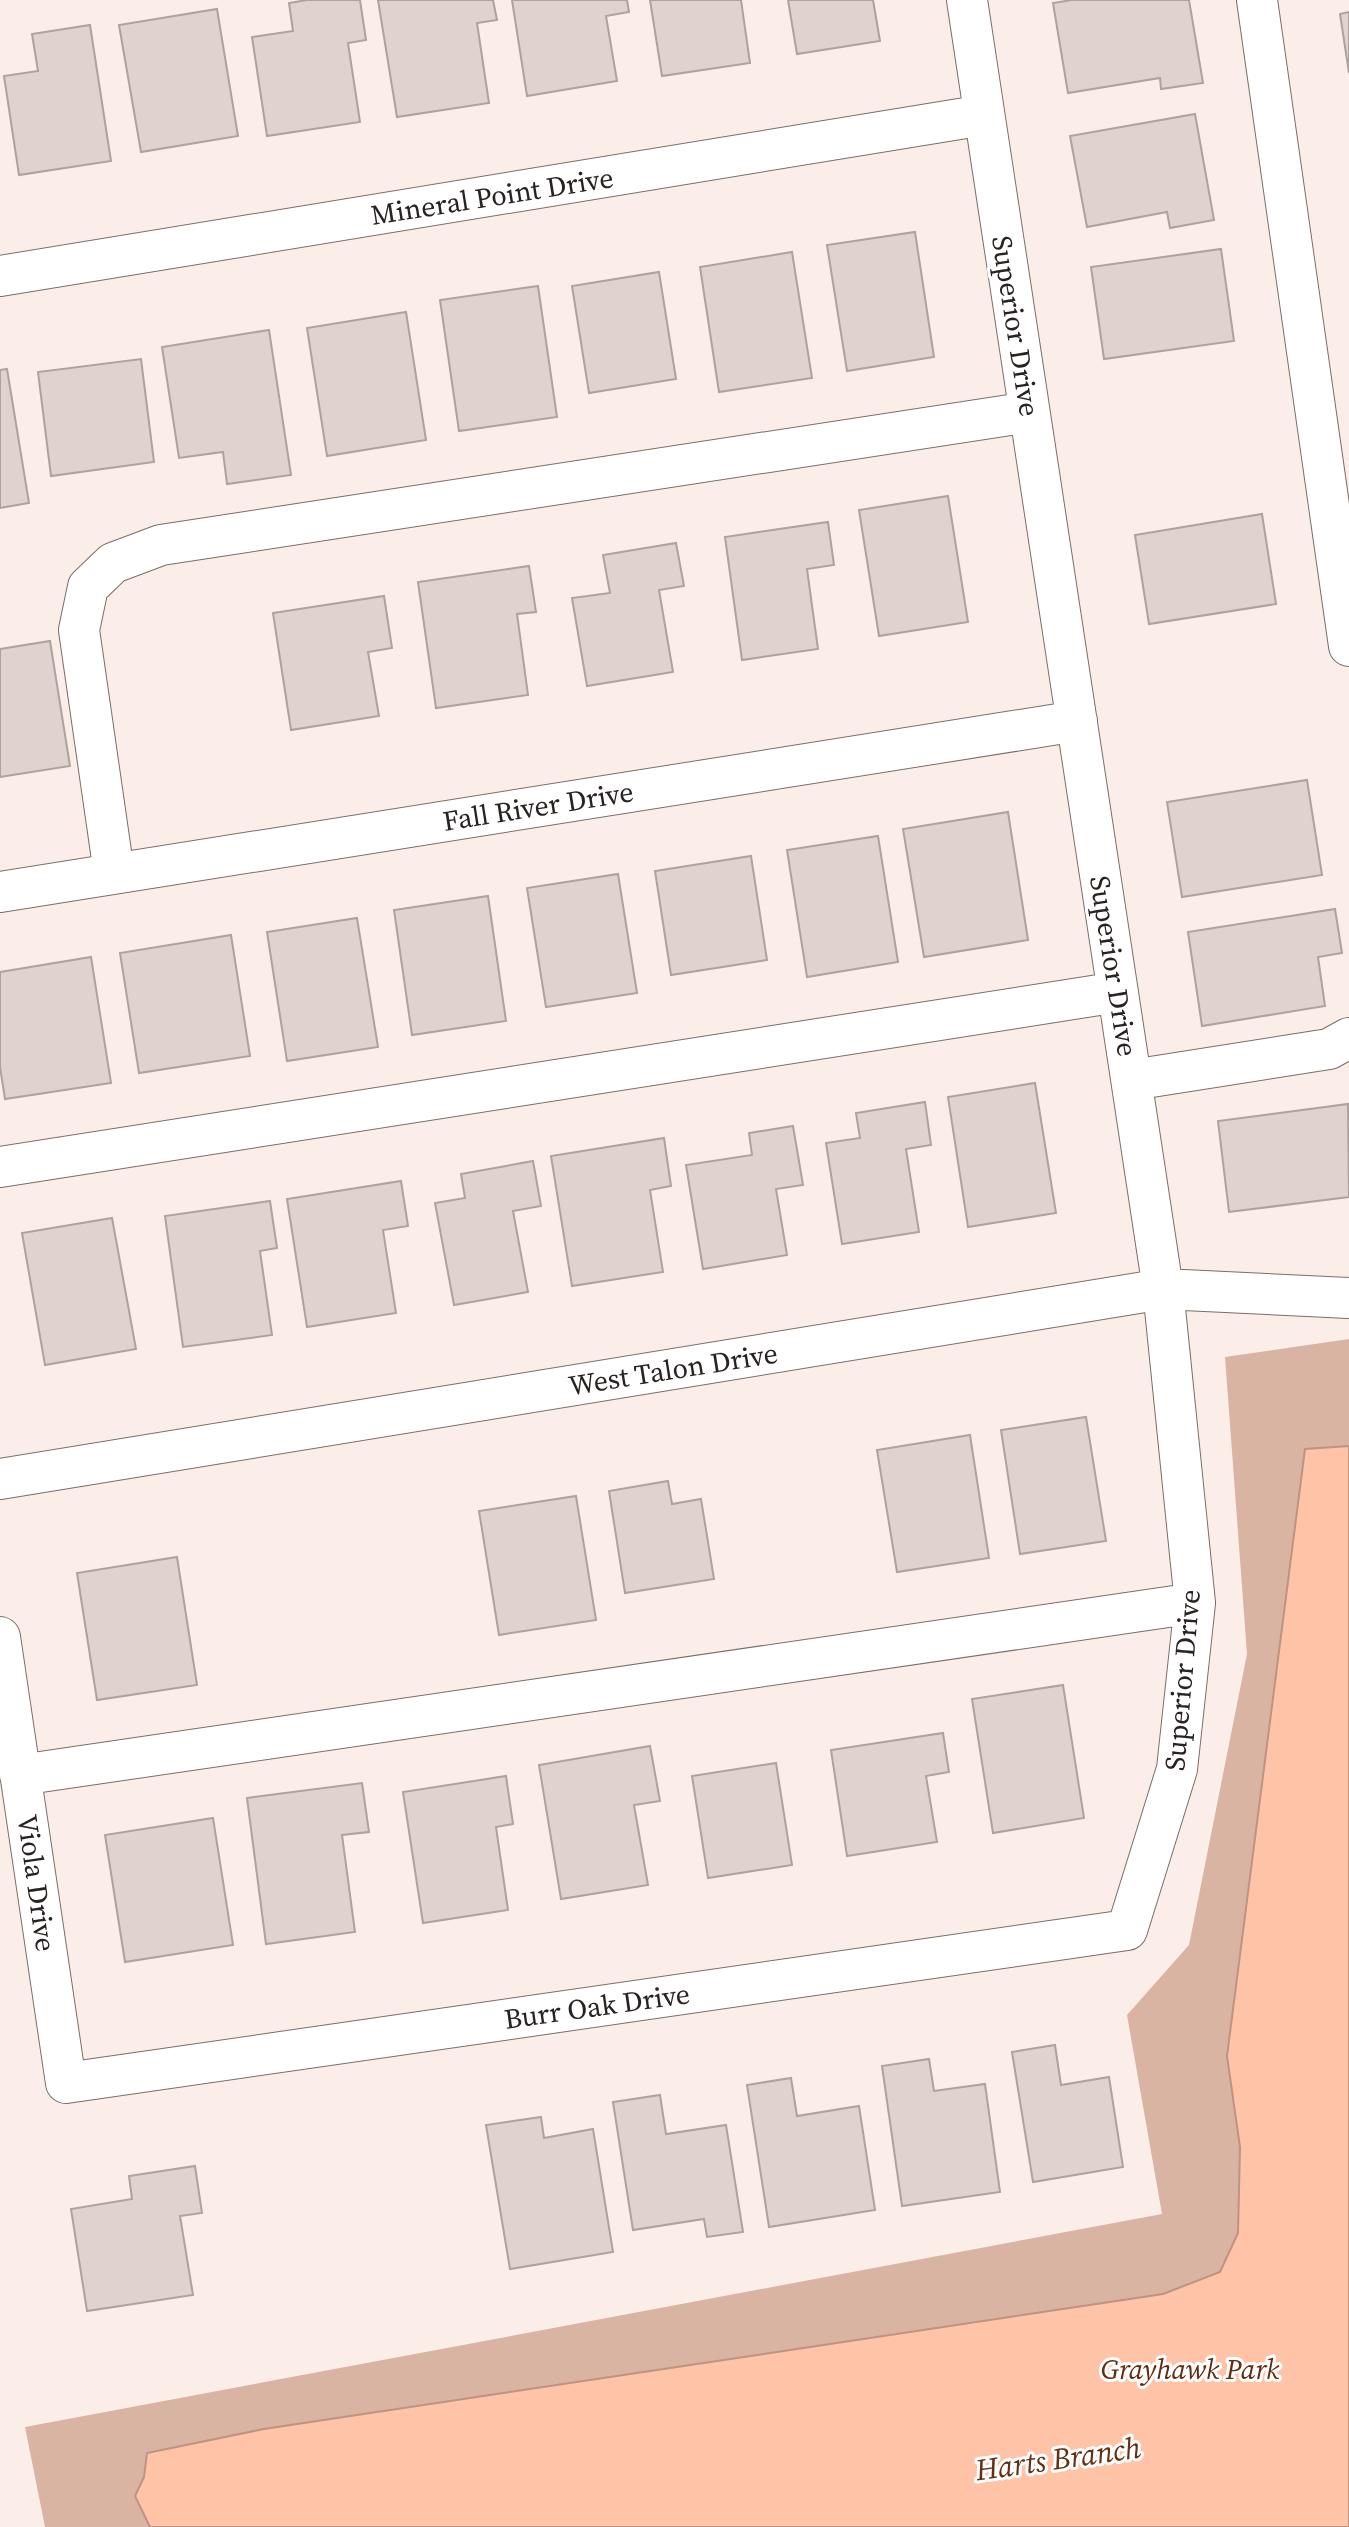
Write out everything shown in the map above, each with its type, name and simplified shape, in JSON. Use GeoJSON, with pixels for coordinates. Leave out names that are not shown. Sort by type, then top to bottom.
{"type":"FeatureCollection","features":[{"type":"Feature","properties":{"kind":"street","name":"Superior Drive"},"geometry":{"type":"LineString","coordinates":[[967,0],[1163,1289],[1195,1603],[1177,1769],[1127,1930]]}},
{"type":"Feature","properties":{"kind":"street"},"geometry":{"type":"LineString","coordinates":[[1257,0],[1349,646]]}},
{"type":"Feature","properties":{"kind":"street","name":"Mineral Point Drive"},"geometry":{"type":"LineString","coordinates":[[0,276],[984,115]]}},
{"type":"Feature","properties":{"kind":"street"},"geometry":{"type":"LineString","coordinates":[[114,873],[79,630],[88,587],[113,563],[161,545],[1029,412]]}},
{"type":"Feature","properties":{"kind":"street","name":"Fall River Drive"},"geometry":{"type":"LineString","coordinates":[[0,892],[1077,721]]}},
{"type":"Feature","properties":{"kind":"street"},"geometry":{"type":"LineString","coordinates":[[0,1167],[1118,992]]}},
{"type":"Feature","properties":{"kind":"street"},"geometry":{"type":"LineString","coordinates":[[1132,1080],[1329,1049],[1349,1038]]}},
{"type":"Feature","properties":{"kind":"street","name":"West Talon Drive"},"geometry":{"type":"LineString","coordinates":[[0,1479],[1163,1289],[1349,1298]]}},
{"type":"Feature","properties":{"kind":"street"},"geometry":{"type":"LineString","coordinates":[[20,1775],[1195,1603]]}},
{"type":"Feature","properties":{"kind":"street","name":"Viola Drive"},"geometry":{"type":"LineString","coordinates":[[0,1637],[66,2083]]}},
{"type":"Feature","properties":{"kind":"street","name":"Burr Oak Drive"},"geometry":{"type":"LineString","coordinates":[[66,2083],[1127,1930]]}},
{"type":"Feature","properties":{"kind":"green space","name":"Grayhawk Park"},"geometry":{"type":"Polygon","coordinates":[[[1349,1339],[1349,2527],[45,2527],[25,2427],[1162,2214],[1127,2015],[1189,1945],[1247,1654],[1225,1357],[1349,1339]]]}},
{"type":"Feature","properties":{"kind":"water","name":"Grayhawk Park"},"geometry":{"type":"Polygon","coordinates":[[[1349,1446],[1349,2527],[150,2527],[135,2496],[144,2477],[147,2453],[264,2429],[1163,2294],[1220,2272],[1238,2233],[1240,2147],[1227,2056],[1305,1449],[1349,1446]]]}},
{"type":"Feature","properties":{"kind":"building"},"geometry":{"type":"Polygon","coordinates":[[[360,0],[366,40],[348,43],[360,122],[267,136],[252,37],[293,31],[289,3],[360,0]]]}},
{"type":"Feature","properties":{"kind":"building"},"geometry":{"type":"Polygon","coordinates":[[[378,0],[493,0],[497,20],[477,23],[489,103],[397,117],[378,0]]]}},
{"type":"Feature","properties":{"kind":"building"},"geometry":{"type":"Polygon","coordinates":[[[512,0],[627,0],[629,12],[606,16],[617,81],[527,96],[512,0]]]}},
{"type":"Feature","properties":{"kind":"building"},"geometry":{"type":"Polygon","coordinates":[[[650,0],[741,0],[750,63],[662,76],[650,0]]]}},
{"type":"Feature","properties":{"kind":"building"},"geometry":{"type":"Polygon","coordinates":[[[788,0],[873,0],[880,41],[797,54],[788,0]]]}},
{"type":"Feature","properties":{"kind":"building"},"geometry":{"type":"Polygon","coordinates":[[[1072,0],[1189,0],[1203,83],[1161,89],[1160,78],[1068,93],[1053,3],[1072,0]]]}},
{"type":"Feature","properties":{"kind":"building"},"geometry":{"type":"Polygon","coordinates":[[[217,9],[238,136],[141,152],[119,25],[217,9]]]}},
{"type":"Feature","properties":{"kind":"building"},"geometry":{"type":"Polygon","coordinates":[[[1349,12],[1349,73],[1340,14],[1349,12]]]}},
{"type":"Feature","properties":{"kind":"building"},"geometry":{"type":"Polygon","coordinates":[[[90,25],[111,161],[19,175],[4,76],[38,71],[32,34],[90,25]]]}},
{"type":"Feature","properties":{"kind":"building"},"geometry":{"type":"Polygon","coordinates":[[[1195,114],[1214,220],[1170,228],[1167,212],[1087,227],[1070,136],[1195,114]]]}},
{"type":"Feature","properties":{"kind":"building"},"geometry":{"type":"Polygon","coordinates":[[[915,232],[934,357],[847,371],[827,245],[915,232]]]}},
{"type":"Feature","properties":{"kind":"building"},"geometry":{"type":"Polygon","coordinates":[[[1221,249],[1234,341],[1104,359],[1091,267],[1221,249]]]}},
{"type":"Feature","properties":{"kind":"building"},"geometry":{"type":"Polygon","coordinates":[[[792,252],[812,378],[719,392],[700,267],[792,252]]]}},
{"type":"Feature","properties":{"kind":"building"},"geometry":{"type":"Polygon","coordinates":[[[659,272],[676,379],[589,393],[572,286],[659,272]]]}},
{"type":"Feature","properties":{"kind":"building"},"geometry":{"type":"Polygon","coordinates":[[[538,286],[557,417],[459,431],[440,300],[538,286]]]}},
{"type":"Feature","properties":{"kind":"building"},"geometry":{"type":"Polygon","coordinates":[[[406,312],[426,440],[327,456],[307,328],[406,312]]]}},
{"type":"Feature","properties":{"kind":"building"},"geometry":{"type":"Polygon","coordinates":[[[269,330],[291,475],[227,484],[223,452],[179,458],[162,347],[269,330]]]}},
{"type":"Feature","properties":{"kind":"building"},"geometry":{"type":"Polygon","coordinates":[[[141,359],[154,462],[51,476],[38,372],[141,359]]]}},
{"type":"Feature","properties":{"kind":"building"},"geometry":{"type":"Polygon","coordinates":[[[7,369],[29,503],[0,508],[0,370],[7,369]]]}},
{"type":"Feature","properties":{"kind":"building"},"geometry":{"type":"Polygon","coordinates":[[[948,496],[968,622],[879,636],[859,510],[948,496]]]}},
{"type":"Feature","properties":{"kind":"building"},"geometry":{"type":"Polygon","coordinates":[[[1262,514],[1276,604],[1149,624],[1135,535],[1262,514]]]}},
{"type":"Feature","properties":{"kind":"building"},"geometry":{"type":"Polygon","coordinates":[[[828,522],[834,565],[807,569],[818,649],[742,660],[725,537],[828,522]]]}},
{"type":"Feature","properties":{"kind":"building"},"geometry":{"type":"Polygon","coordinates":[[[676,543],[684,586],[659,590],[673,672],[587,686],[572,598],[610,593],[603,555],[676,543]]]}},
{"type":"Feature","properties":{"kind":"building"},"geometry":{"type":"Polygon","coordinates":[[[529,566],[536,612],[517,614],[528,695],[436,708],[418,582],[529,566]]]}},
{"type":"Feature","properties":{"kind":"building"},"geometry":{"type":"Polygon","coordinates":[[[384,596],[392,648],[368,652],[379,716],[291,730],[273,613],[384,596]]]}},
{"type":"Feature","properties":{"kind":"building"},"geometry":{"type":"Polygon","coordinates":[[[50,641],[70,766],[0,777],[0,649],[50,641]]]}},
{"type":"Feature","properties":{"kind":"building"},"geometry":{"type":"Polygon","coordinates":[[[1307,780],[1322,875],[1182,897],[1167,802],[1307,780]]]}},
{"type":"Feature","properties":{"kind":"building"},"geometry":{"type":"Polygon","coordinates":[[[1008,812],[1028,940],[924,957],[903,829],[1008,812]]]}},
{"type":"Feature","properties":{"kind":"building"},"geometry":{"type":"Polygon","coordinates":[[[878,836],[898,962],[807,977],[787,850],[878,836]]]}},
{"type":"Feature","properties":{"kind":"building"},"geometry":{"type":"Polygon","coordinates":[[[751,856],[767,960],[671,975],[655,871],[751,856]]]}},
{"type":"Feature","properties":{"kind":"building"},"geometry":{"type":"Polygon","coordinates":[[[618,874],[637,993],[546,1007],[527,888],[618,874]]]}},
{"type":"Feature","properties":{"kind":"building"},"geometry":{"type":"Polygon","coordinates":[[[488,896],[506,1021],[412,1035],[394,910],[488,896]]]}},
{"type":"Feature","properties":{"kind":"building"},"geometry":{"type":"Polygon","coordinates":[[[1335,909],[1342,953],[1318,957],[1325,1006],[1202,1026],[1188,932],[1335,909]]]}},
{"type":"Feature","properties":{"kind":"building"},"geometry":{"type":"Polygon","coordinates":[[[357,918],[378,1047],[287,1061],[267,932],[357,918]]]}},
{"type":"Feature","properties":{"kind":"building"},"geometry":{"type":"Polygon","coordinates":[[[231,935],[250,1056],[139,1073],[120,953],[231,935]]]}},
{"type":"Feature","properties":{"kind":"building"},"geometry":{"type":"Polygon","coordinates":[[[91,957],[111,1083],[5,1099],[0,1067],[0,972],[91,957]]]}},
{"type":"Feature","properties":{"kind":"building"},"geometry":{"type":"Polygon","coordinates":[[[1035,1083],[1056,1213],[968,1227],[948,1097],[1035,1083]]]}},
{"type":"Feature","properties":{"kind":"building"},"geometry":{"type":"Polygon","coordinates":[[[925,1102],[931,1145],[906,1149],[919,1232],[842,1244],[826,1143],[860,1138],[856,1113],[925,1102]]]}},
{"type":"Feature","properties":{"kind":"building"},"geometry":{"type":"Polygon","coordinates":[[[1348,1104],[1349,1197],[1229,1212],[1218,1121],[1348,1104]]]}},
{"type":"Feature","properties":{"kind":"building"},"geometry":{"type":"Polygon","coordinates":[[[793,1126],[803,1185],[776,1189],[787,1255],[703,1269],[686,1165],[752,1155],[749,1133],[793,1126]]]}},
{"type":"Feature","properties":{"kind":"building"},"geometry":{"type":"Polygon","coordinates":[[[664,1138],[671,1186],[650,1190],[663,1272],[572,1286],[551,1156],[664,1138]]]}},
{"type":"Feature","properties":{"kind":"building"},"geometry":{"type":"Polygon","coordinates":[[[533,1161],[541,1206],[513,1211],[528,1292],[454,1305],[435,1203],[465,1198],[461,1174],[533,1161]]]}},
{"type":"Feature","properties":{"kind":"building"},"geometry":{"type":"Polygon","coordinates":[[[401,1181],[408,1226],[383,1230],[396,1313],[307,1327],[287,1199],[401,1181]]]}},
{"type":"Feature","properties":{"kind":"building"},"geometry":{"type":"Polygon","coordinates":[[[270,1201],[277,1248],[260,1251],[272,1335],[183,1347],[165,1216],[270,1201]]]}},
{"type":"Feature","properties":{"kind":"building"},"geometry":{"type":"Polygon","coordinates":[[[112,1218],[136,1349],[45,1365],[22,1233],[112,1218]]]}},
{"type":"Feature","properties":{"kind":"building"},"geometry":{"type":"Polygon","coordinates":[[[1086,1417],[1106,1541],[1020,1554],[1001,1430],[1086,1417]]]}},
{"type":"Feature","properties":{"kind":"building"},"geometry":{"type":"Polygon","coordinates":[[[970,1435],[989,1558],[897,1572],[877,1450],[970,1435]]]}},
{"type":"Feature","properties":{"kind":"building"},"geometry":{"type":"Polygon","coordinates":[[[668,1481],[672,1504],[701,1499],[714,1579],[625,1593],[609,1491],[668,1481]]]}},
{"type":"Feature","properties":{"kind":"building"},"geometry":{"type":"Polygon","coordinates":[[[576,1496],[596,1620],[499,1635],[479,1511],[576,1496]]]}},
{"type":"Feature","properties":{"kind":"building"},"geometry":{"type":"Polygon","coordinates":[[[177,1557],[197,1685],[97,1700],[77,1573],[177,1557]]]}},
{"type":"Feature","properties":{"kind":"building"},"geometry":{"type":"Polygon","coordinates":[[[1063,1685],[1084,1818],[993,1833],[972,1699],[1063,1685]]]}},
{"type":"Feature","properties":{"kind":"building"},"geometry":{"type":"Polygon","coordinates":[[[943,1733],[949,1772],[926,1776],[937,1842],[847,1856],[831,1750],[943,1733]]]}},
{"type":"Feature","properties":{"kind":"building"},"geometry":{"type":"Polygon","coordinates":[[[650,1746],[660,1801],[634,1805],[648,1885],[561,1899],[539,1765],[650,1746]]]}},
{"type":"Feature","properties":{"kind":"building"},"geometry":{"type":"Polygon","coordinates":[[[776,1763],[792,1865],[708,1878],[692,1776],[776,1763]]]}},
{"type":"Feature","properties":{"kind":"building"},"geometry":{"type":"Polygon","coordinates":[[[506,1776],[513,1824],[496,1827],[508,1910],[423,1923],[403,1792],[506,1776]]]}},
{"type":"Feature","properties":{"kind":"building"},"geometry":{"type":"Polygon","coordinates":[[[362,1783],[369,1832],[342,1835],[355,1932],[266,1944],[247,1798],[362,1783]]]}},
{"type":"Feature","properties":{"kind":"building"},"geometry":{"type":"Polygon","coordinates":[[[213,1818],[233,1945],[125,1962],[105,1835],[213,1818]]]}},
{"type":"Feature","properties":{"kind":"building"},"geometry":{"type":"Polygon","coordinates":[[[1055,2045],[1061,2085],[1109,2077],[1123,2167],[1033,2182],[1012,2052],[1055,2045]]]}},
{"type":"Feature","properties":{"kind":"building"},"geometry":{"type":"Polygon","coordinates":[[[929,2059],[934,2091],[985,2084],[1000,2192],[902,2206],[882,2066],[929,2059]]]}},
{"type":"Feature","properties":{"kind":"building"},"geometry":{"type":"Polygon","coordinates":[[[791,2078],[797,2116],[859,2106],[875,2210],[769,2227],[747,2085],[791,2078]]]}},
{"type":"Feature","properties":{"kind":"building"},"geometry":{"type":"Polygon","coordinates":[[[660,2095],[666,2134],[726,2125],[743,2232],[707,2237],[704,2219],[633,2230],[613,2102],[660,2095]]]}},
{"type":"Feature","properties":{"kind":"building"},"geometry":{"type":"Polygon","coordinates":[[[541,2117],[544,2138],[593,2129],[613,2252],[510,2269],[486,2125],[541,2117]]]}},
{"type":"Feature","properties":{"kind":"building"},"geometry":{"type":"Polygon","coordinates":[[[195,2166],[202,2213],[180,2216],[193,2295],[87,2311],[71,2209],[132,2199],[129,2176],[195,2166]]]}},
{"type":"Feature","properties":{"kind":"water label","name":"Harts Branch"},"geometry":{"type":"Point","coordinates":[1058,2459]}}]}
